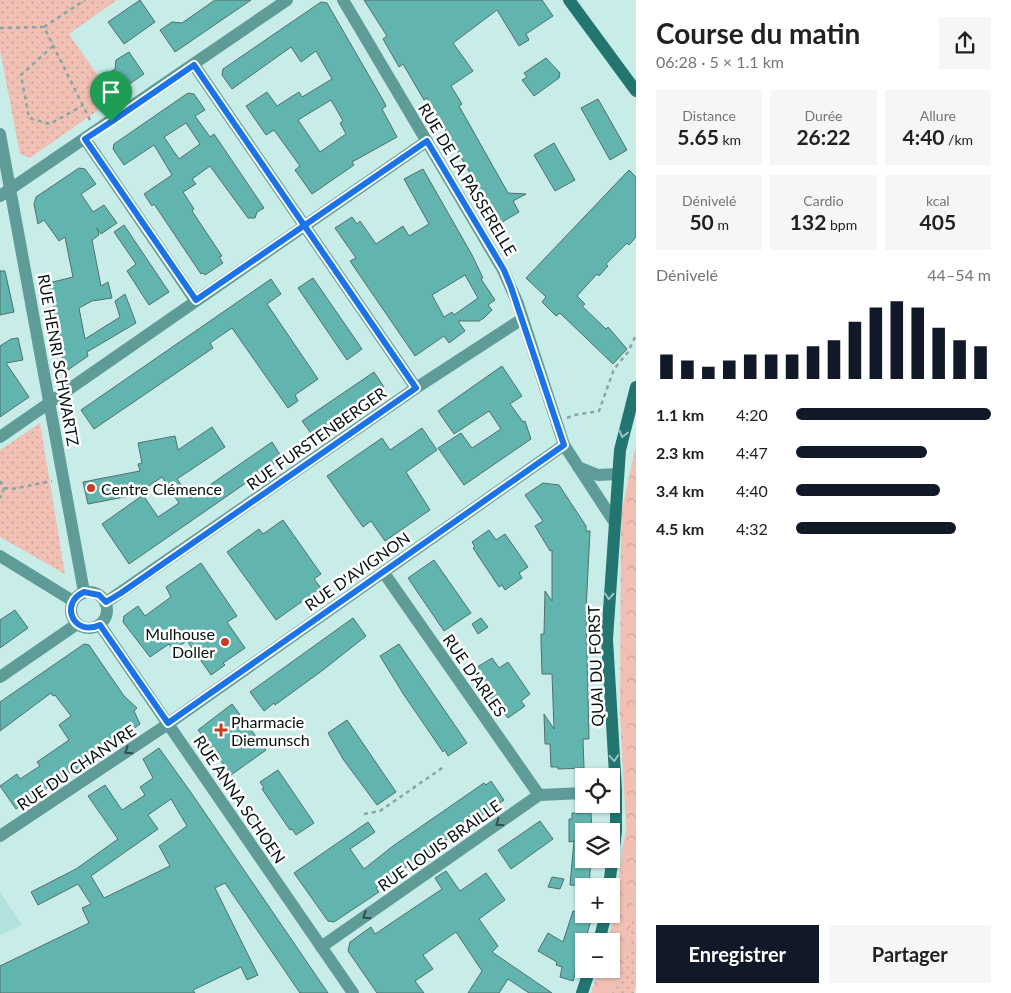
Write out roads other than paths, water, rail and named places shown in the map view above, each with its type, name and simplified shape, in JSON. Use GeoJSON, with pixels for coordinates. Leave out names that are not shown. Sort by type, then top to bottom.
{"type":"FeatureCollection","features":[{"type":"Feature","properties":{"kind":"street"},"geometry":{"type":"LineString","coordinates":[[5,192],[287,0]]}},
{"type":"Feature","properties":{"kind":"street","name":"RUE DE LA PASSERELLE"},"geometry":{"type":"LineString","coordinates":[[343,0],[504,270],[522,319],[555,424],[564,445],[613,520]]}},
{"type":"Feature","properties":{"kind":"street"},"geometry":{"type":"LineString","coordinates":[[569,0],[636,91]]}},
{"type":"Feature","properties":{"kind":"street"},"geometry":{"type":"LineString","coordinates":[[194,65],[416,388]]}},
{"type":"Feature","properties":{"kind":"street","name":"RUE HENRI SCHWARTZ"},"geometry":{"type":"LineString","coordinates":[[0,134],[5,192],[50,402],[84,592]]}},
{"type":"Feature","properties":{"kind":"street"},"geometry":{"type":"LineString","coordinates":[[85,139],[196,300]]}},
{"type":"Feature","properties":{"kind":"street"},"geometry":{"type":"LineString","coordinates":[[0,437],[427,141]]}},
{"type":"Feature","properties":{"kind":"street","name":"RUE FURSTENBERGER"},"geometry":{"type":"LineString","coordinates":[[106,602],[416,388],[522,319]]}},
{"type":"Feature","properties":{"kind":"street","name":"QUAI DU FORST"},"geometry":{"type":"LineString","coordinates":[[613,768],[607,639],[613,520],[620,444],[636,387]]}},
{"type":"Feature","properties":{"kind":"street","name":"RUE D'AVIGNON"},"geometry":{"type":"LineString","coordinates":[[168,723],[564,445]]}},
{"type":"Feature","properties":{"kind":"street"},"geometry":{"type":"LineString","coordinates":[[578,467],[598,475],[617,474]]}},
{"type":"Feature","properties":{"kind":"street"},"geometry":{"type":"LineString","coordinates":[[0,556],[73,601]]}},
{"type":"Feature","properties":{"kind":"street","name":"RUE D'ARLES"},"geometry":{"type":"LineString","coordinates":[[384,573],[539,796]]}},
{"type":"Feature","properties":{"kind":"street"},"geometry":{"type":"LineString","coordinates":[[84,592],[99,595],[106,602],[107,615],[100,625],[88,628],[77,624],[71,616],[73,601],[84,592]]}},
{"type":"Feature","properties":{"kind":"street"},"geometry":{"type":"LineString","coordinates":[[0,678],[77,624]]}},
{"type":"Feature","properties":{"kind":"street","name":"RUE ANNA SCHOEN"},"geometry":{"type":"LineString","coordinates":[[100,625],[353,993]]}},
{"type":"Feature","properties":{"kind":"street","name":"RUE DU CHANVRE"},"geometry":{"type":"LineString","coordinates":[[0,836],[168,723]]}},
{"type":"Feature","properties":{"kind":"street"},"geometry":{"type":"LineString","coordinates":[[539,796],[575,794]]}},
{"type":"Feature","properties":{"kind":"street","name":"RUE LOUIS BRAILLE"},"geometry":{"type":"LineString","coordinates":[[321,947],[539,796]]}},
{"type":"Feature","properties":{"kind":"street","name":"QUAI DU FORST"},"geometry":{"type":"LineString","coordinates":[[610,878],[616,831],[615,813]]}},
{"type":"Feature","properties":{"kind":"street"},"geometry":{"type":"LineString","coordinates":[[582,993],[587,978]]}},
{"type":"Feature","properties":{"kind":"place","name":"Centre Clémence"},"geometry":{"type":"Point","coordinates":[91,488]}},
{"type":"Feature","properties":{"kind":"place","name":"Mulhouse Doller"},"geometry":{"type":"Point","coordinates":[225,642]}},
{"type":"Feature","properties":{"kind":"place","name":"Pharmacie Diemunsch"},"geometry":{"type":"Point","coordinates":[221,730]}}]}
